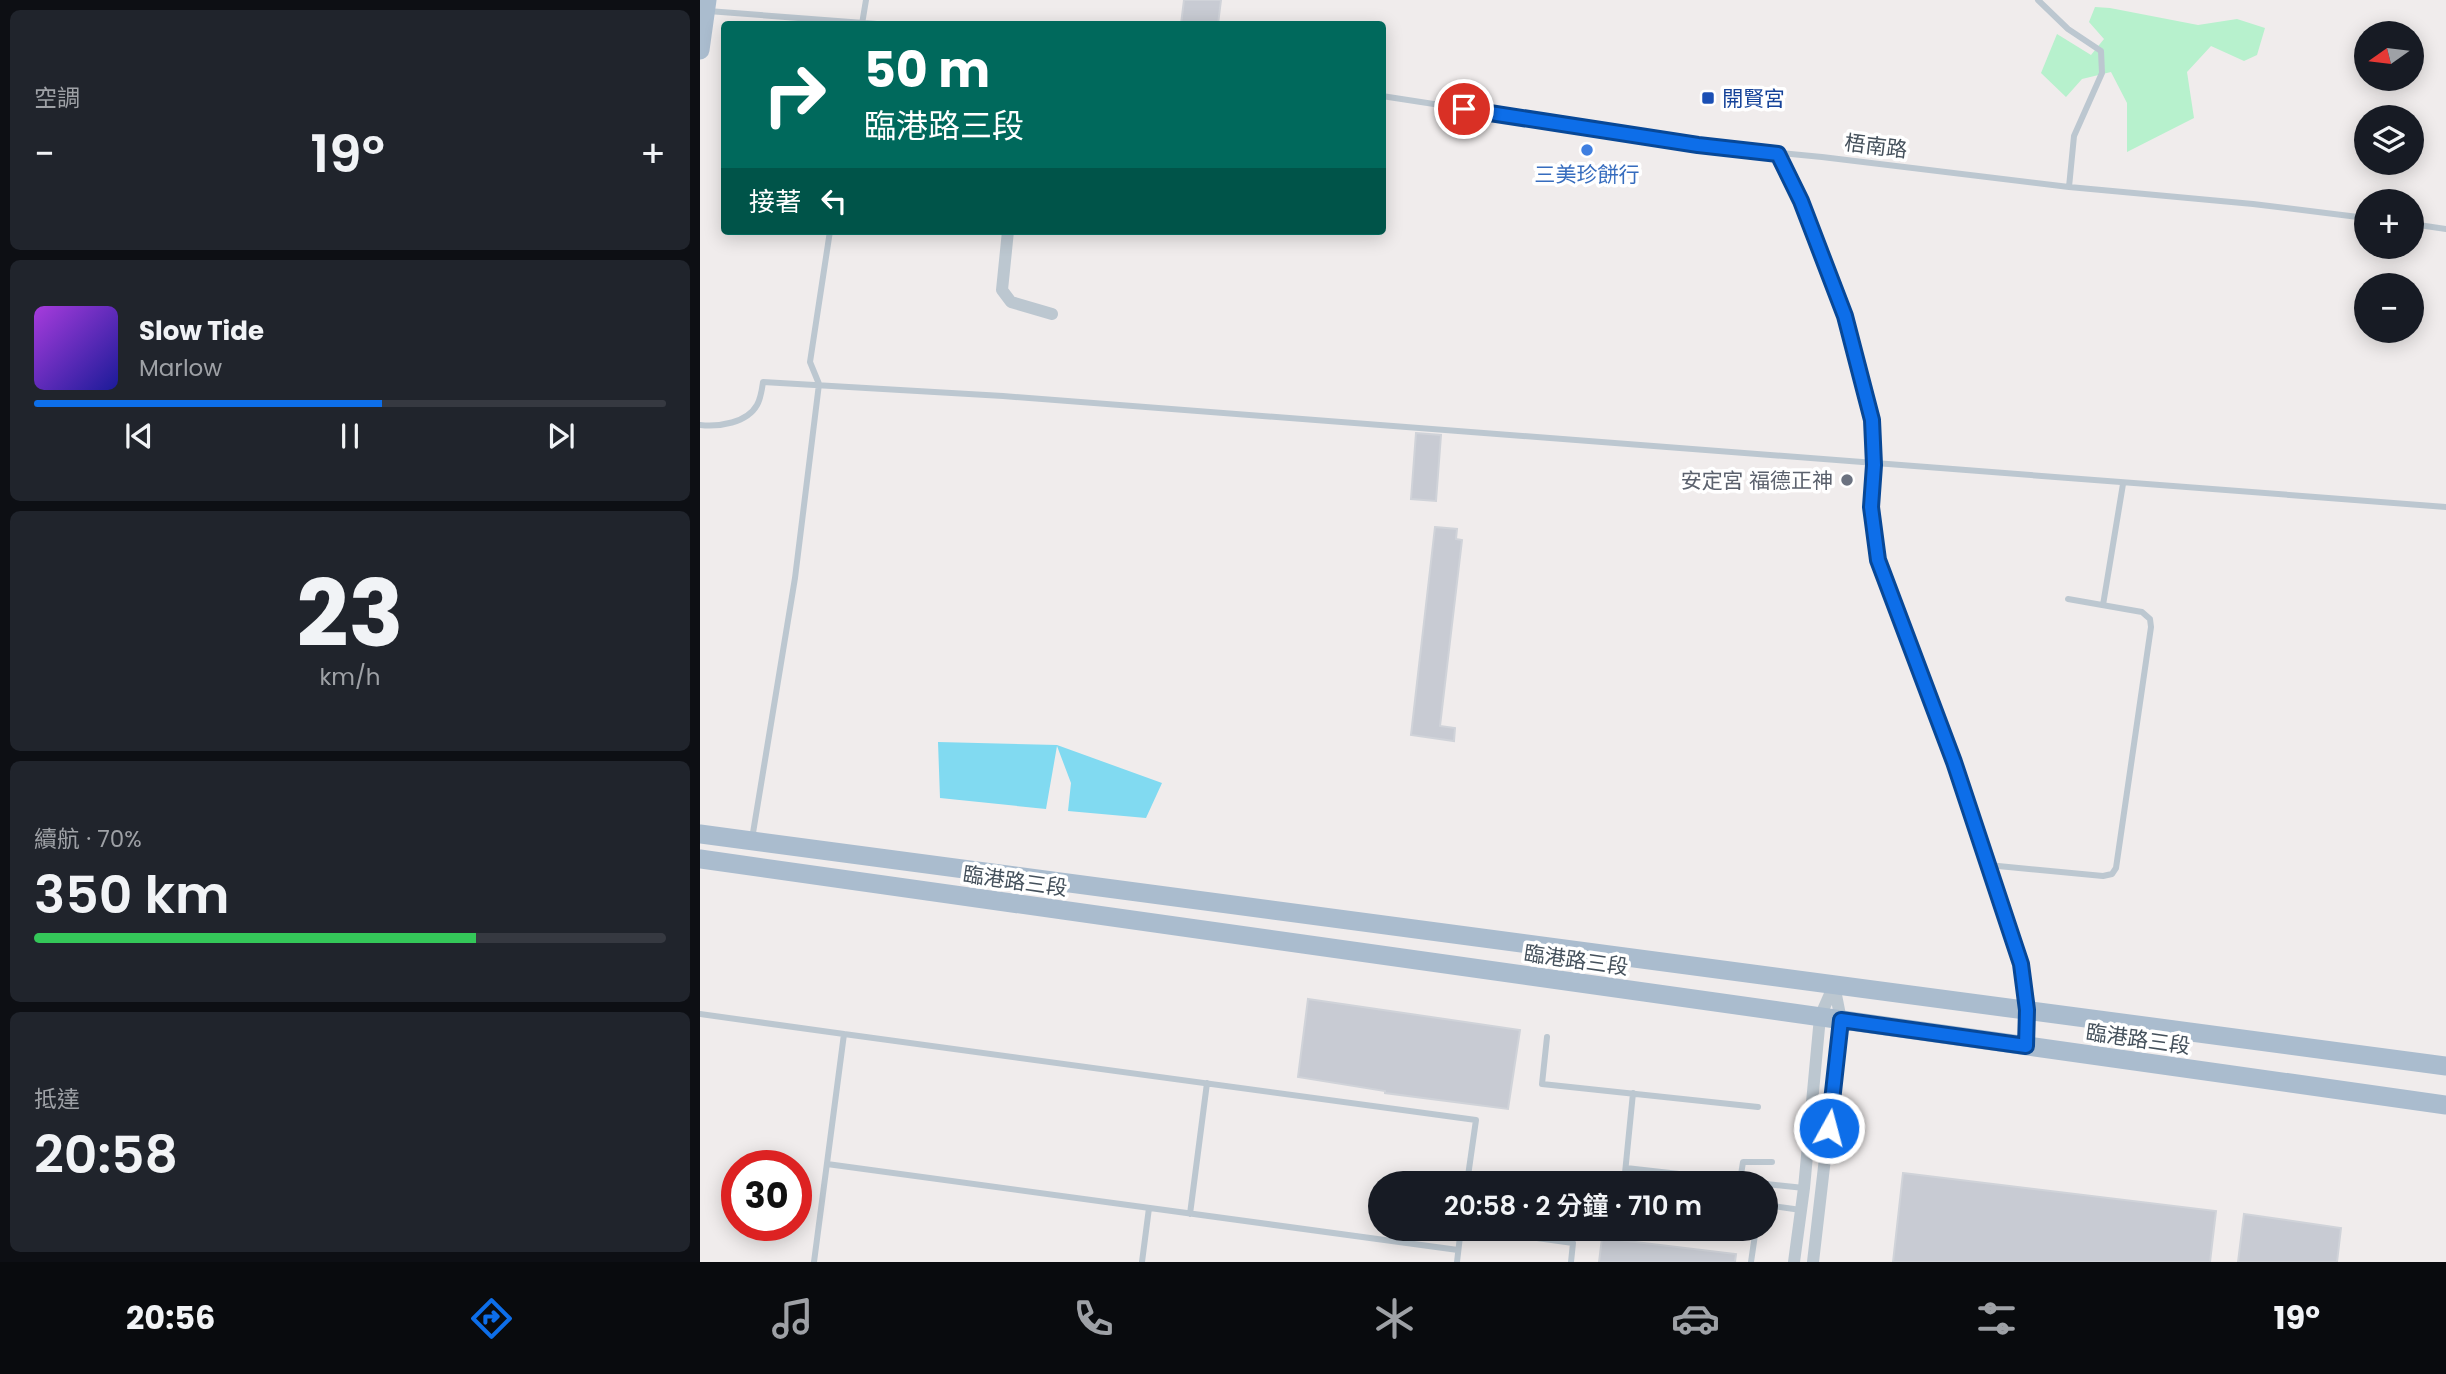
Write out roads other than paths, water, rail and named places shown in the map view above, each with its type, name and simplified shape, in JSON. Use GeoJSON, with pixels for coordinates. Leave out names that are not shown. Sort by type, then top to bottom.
{"type":"FeatureCollection","features":[{"type":"Feature","properties":{"kind":"main road"},"geometry":{"type":"LineString","coordinates":[[700,50],[704,7]]}},
{"type":"Feature","properties":{"kind":"main road","name":"臨港路三段"},"geometry":{"type":"LineString","coordinates":[[700,834],[2446,1066]]}},
{"type":"Feature","properties":{"kind":"main road","name":"臨港路三段"},"geometry":{"type":"LineString","coordinates":[[700,859],[2446,1105]]}},
{"type":"Feature","properties":{"kind":"street"},"geometry":{"type":"LineString","coordinates":[[1008,235],[1002,290],[1011,302],[1052,313]]}},
{"type":"Feature","properties":{"kind":"street"},"geometry":{"type":"LineString","coordinates":[[1794,1262],[1804,1188],[1820,1017],[1834,985]]}},
{"type":"Feature","properties":{"kind":"street"},"geometry":{"type":"LineString","coordinates":[[1813,1262],[1841,1020],[1834,985]]}},
{"type":"Feature","properties":{"kind":"lane"},"geometry":{"type":"LineString","coordinates":[[863,21],[866,0]]}},
{"type":"Feature","properties":{"kind":"lane"},"geometry":{"type":"LineString","coordinates":[[2038,0],[2068,29],[2101,51],[2102,73],[2074,136],[2069,187]]}},
{"type":"Feature","properties":{"kind":"lane"},"geometry":{"type":"LineString","coordinates":[[704,7],[843,21]]}},
{"type":"Feature","properties":{"kind":"lane","name":"梧南路"},"geometry":{"type":"LineString","coordinates":[[1386,97],[1698,145],[2354,217]]}},
{"type":"Feature","properties":{"kind":"lane"},"geometry":{"type":"LineString","coordinates":[[1778,154],[1801,201],[1845,316],[1872,420],[1874,465],[1871,507],[1878,560],[1954,762],[2021,964],[2027,1010],[2026,1046]]}},
{"type":"Feature","properties":{"kind":"lane"},"geometry":{"type":"LineString","coordinates":[[2424,226],[2446,229]]}},
{"type":"Feature","properties":{"kind":"lane"},"geometry":{"type":"LineString","coordinates":[[752,841],[795,578],[819,384],[810,362],[829,235]]}},
{"type":"Feature","properties":{"kind":"lane"},"geometry":{"type":"LineString","coordinates":[[700,425],[741,420],[757,405],[764,382],[819,384],[1031,398],[2446,508]]}},
{"type":"Feature","properties":{"kind":"lane"},"geometry":{"type":"LineString","coordinates":[[2103,605],[2123,484]]}},
{"type":"Feature","properties":{"kind":"lane"},"geometry":{"type":"LineString","coordinates":[[1988,865],[2104,876],[2112,874],[2116,868],[2150,619],[2143,612],[2068,599]]}},
{"type":"Feature","properties":{"kind":"lane"},"geometry":{"type":"LineString","coordinates":[[700,1014],[1476,1120],[1469,1171]]}},
{"type":"Feature","properties":{"kind":"lane"},"geometry":{"type":"LineString","coordinates":[[814,1262],[844,1034]]}},
{"type":"Feature","properties":{"kind":"lane"},"geometry":{"type":"LineString","coordinates":[[1547,1037],[1542,1084],[1758,1107]]}},
{"type":"Feature","properties":{"kind":"lane"},"geometry":{"type":"LineString","coordinates":[[1190,1214],[1207,1083]]}},
{"type":"Feature","properties":{"kind":"lane"},"geometry":{"type":"LineString","coordinates":[[1626,1171],[1633,1093]]}},
{"type":"Feature","properties":{"kind":"lane"},"geometry":{"type":"LineString","coordinates":[[1742,1171],[1743,1162],[1772,1162]]}},
{"type":"Feature","properties":{"kind":"lane"},"geometry":{"type":"LineString","coordinates":[[827,1164],[1458,1250]]}},
{"type":"Feature","properties":{"kind":"lane"},"geometry":{"type":"LineString","coordinates":[[1626,1168],[1647,1171]]}},
{"type":"Feature","properties":{"kind":"lane"},"geometry":{"type":"LineString","coordinates":[[1778,1185],[1804,1188]]}},
{"type":"Feature","properties":{"kind":"lane"},"geometry":{"type":"LineString","coordinates":[[1778,1207],[1801,1210]]}},
{"type":"Feature","properties":{"kind":"lane"},"geometry":{"type":"LineString","coordinates":[[1142,1262],[1149,1208]]}},
{"type":"Feature","properties":{"kind":"lane"},"geometry":{"type":"LineString","coordinates":[[1457,1262],[1459,1241]]}},
{"type":"Feature","properties":{"kind":"lane"},"geometry":{"type":"LineString","coordinates":[[1558,1241],[1573,1243],[1571,1262]]}},
{"type":"Feature","properties":{"kind":"lane"},"geometry":{"type":"LineString","coordinates":[[1751,1262],[1754,1241]]}},
{"type":"Feature","properties":{"kind":"water"},"geometry":{"type":"Polygon","coordinates":[[[938,742],[1057,745],[1162,783],[1146,818],[1068,811],[1071,783],[1057,746],[1046,809],[940,798],[938,742]]]}},
{"type":"Feature","properties":{"kind":"place","name":"開賢宮"},"geometry":{"type":"Point","coordinates":[1708,98]}},
{"type":"Feature","properties":{"kind":"place","name":"三美珍餅行"},"geometry":{"type":"Point","coordinates":[1587,150]}},
{"type":"Feature","properties":{"kind":"place","name":"安定宮 福德正神"},"geometry":{"type":"Point","coordinates":[1847,480]}}]}
